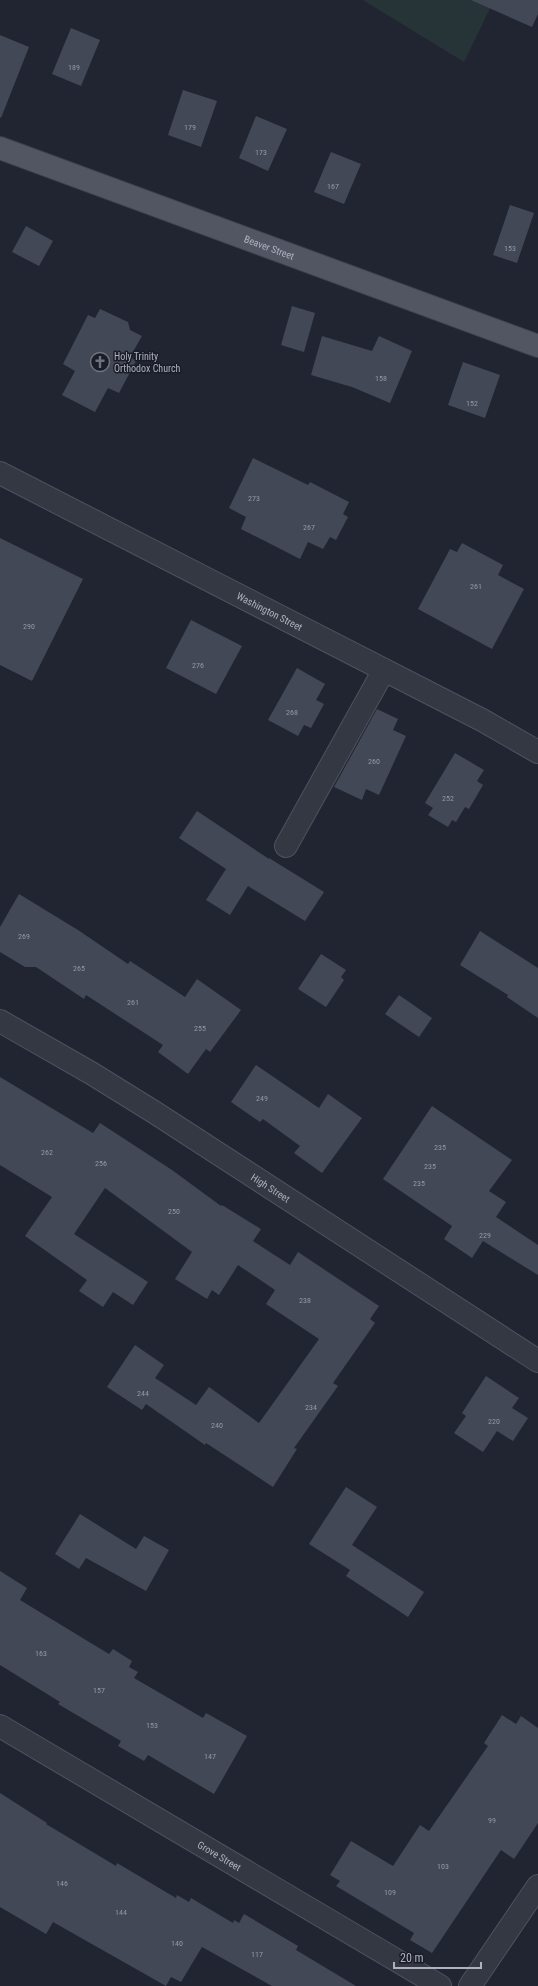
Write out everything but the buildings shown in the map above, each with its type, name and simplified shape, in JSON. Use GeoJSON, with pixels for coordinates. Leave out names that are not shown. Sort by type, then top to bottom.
{"type":"FeatureCollection","features":[{"type":"Feature","properties":{"kind":"main road","name":"Beaver Street"},"geometry":{"type":"LineString","coordinates":[[0,148],[538,346]]}},
{"type":"Feature","properties":{"kind":"street","name":"Washington Street"},"geometry":{"type":"LineString","coordinates":[[0,473],[482,720],[538,752]]}},
{"type":"Feature","properties":{"kind":"street"},"geometry":{"type":"LineString","coordinates":[[286,846],[384,670]]}},
{"type":"Feature","properties":{"kind":"street","name":"High Street"},"geometry":{"type":"LineString","coordinates":[[0,1021],[91,1073],[154,1112],[538,1361]]}},
{"type":"Feature","properties":{"kind":"street","name":"Grove Street"},"geometry":{"type":"LineString","coordinates":[[0,1726],[440,1986]]}},
{"type":"Feature","properties":{"kind":"street"},"geometry":{"type":"LineString","coordinates":[[470,1986],[538,1886]]}},
{"type":"Feature","properties":{"kind":"shaded area"},"geometry":{"type":"Polygon","coordinates":[[[363,0],[494,0],[464,62],[363,0]]]}},
{"type":"Feature","properties":{"kind":"place","name":"Holy Trinity Orthodox Church"},"geometry":{"type":"Point","coordinates":[100,362]}}]}
